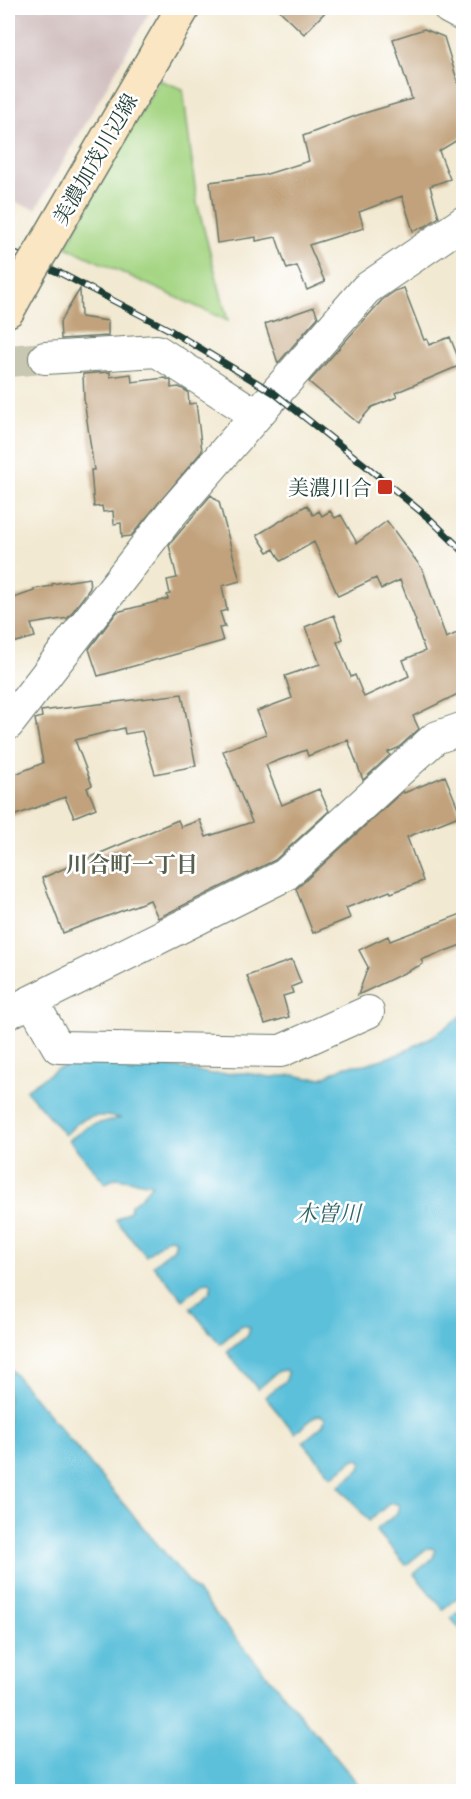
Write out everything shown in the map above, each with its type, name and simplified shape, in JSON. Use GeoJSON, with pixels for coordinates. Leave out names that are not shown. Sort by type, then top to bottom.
{"type":"FeatureCollection","features":[{"type":"Feature","properties":{"kind":"main road","name":"美濃加茂川辺線"},"geometry":{"type":"LineString","coordinates":[[8,310],[183,8]]}},
{"type":"Feature","properties":{"kind":"street"},"geometry":{"type":"LineString","coordinates":[[449,8],[464,16]]}},
{"type":"Feature","properties":{"kind":"street"},"geometry":{"type":"LineString","coordinates":[[8,724],[170,515],[366,289],[464,222]]}},
{"type":"Feature","properties":{"kind":"street"},"geometry":{"type":"LineString","coordinates":[[45,358],[157,351],[256,415]]}},
{"type":"Feature","properties":{"kind":"street"},"geometry":{"type":"LineString","coordinates":[[368,1012],[281,1051],[58,1047],[20,1007],[285,875],[435,738],[464,728]]}},
{"type":"Feature","properties":{"kind":"shaded area"},"geometry":{"type":"Polygon","coordinates":[[[8,8],[152,8],[36,209],[8,200],[8,8]]]}},
{"type":"Feature","properties":{"kind":"green space"},"geometry":{"type":"Polygon","coordinates":[[[159,80],[183,89],[197,203],[228,321],[66,247],[159,80]]]}},
{"type":"Feature","properties":{"kind":"water","name":"木曽川"},"geometry":{"type":"Polygon","coordinates":[[[463,1015],[463,1593],[443,1609],[414,1574],[433,1558],[435,1551],[432,1548],[426,1549],[406,1565],[376,1530],[397,1513],[399,1505],[389,1504],[369,1521],[339,1486],[360,1469],[362,1461],[353,1460],[332,1477],[303,1442],[323,1425],[325,1418],[320,1415],[316,1416],[295,1433],[265,1397],[286,1380],[288,1373],[285,1370],[279,1371],[258,1389],[227,1352],[248,1335],[250,1328],[241,1326],[220,1344],[190,1308],[210,1292],[212,1284],[203,1283],[183,1300],[153,1265],[174,1248],[176,1240],[166,1239],[146,1256],[116,1220],[130,1211],[131,1205],[152,1184],[117,1178],[105,1183],[69,1140],[91,1125],[121,1118],[103,1116],[85,1118],[65,1135],[26,1090],[57,1069],[87,1059],[152,1063],[212,1074],[245,1073],[271,1077],[294,1075],[322,1078],[346,1066],[366,1064],[399,1054],[435,1035],[463,1015]]]}},
{"type":"Feature","properties":{"kind":"water"},"geometry":{"type":"Polygon","coordinates":[[[8,1366],[364,1791],[8,1791],[8,1366]]]}},
{"type":"Feature","properties":{"kind":"water"},"geometry":{"type":"Polygon","coordinates":[[[463,1608],[463,1633],[451,1618],[463,1608]]]}},
{"type":"Feature","properties":{"kind":"building"},"geometry":{"type":"Polygon","coordinates":[[[277,8],[329,8],[304,34],[277,8]]]}},
{"type":"Feature","properties":{"kind":"building"},"geometry":{"type":"Polygon","coordinates":[[[424,29],[444,37],[459,86],[464,83],[464,136],[439,151],[450,179],[430,186],[439,217],[413,231],[402,196],[359,212],[364,228],[309,245],[325,282],[307,290],[297,266],[287,269],[276,237],[256,241],[256,237],[217,243],[210,182],[264,175],[309,161],[303,136],[358,115],[412,99],[393,39],[424,29]]]}},
{"type":"Feature","properties":{"kind":"building"},"geometry":{"type":"Polygon","coordinates":[[[404,288],[424,340],[427,339],[429,345],[450,337],[461,365],[395,393],[397,397],[372,407],[358,423],[309,382],[382,300],[404,288]]]}},
{"type":"Feature","properties":{"kind":"building"},"geometry":{"type":"Polygon","coordinates":[[[80,289],[81,317],[108,321],[108,336],[61,339],[60,322],[80,289]]]}},
{"type":"Feature","properties":{"kind":"building"},"geometry":{"type":"Polygon","coordinates":[[[314,307],[318,317],[278,363],[265,324],[314,307]]]}},
{"type":"Feature","properties":{"kind":"building"},"geometry":{"type":"Polygon","coordinates":[[[110,372],[110,377],[131,374],[132,382],[165,378],[171,381],[171,388],[179,387],[188,392],[189,404],[196,403],[202,451],[131,536],[122,537],[121,523],[114,524],[113,511],[103,512],[102,506],[94,507],[91,470],[94,470],[84,399],[83,374],[110,372]]]}},
{"type":"Feature","properties":{"kind":"building"},"geometry":{"type":"Polygon","coordinates":[[[211,495],[219,502],[240,581],[222,586],[227,610],[220,612],[225,627],[219,628],[223,641],[98,676],[89,649],[117,612],[168,599],[167,595],[170,594],[167,580],[177,578],[169,545],[211,495]]]}},
{"type":"Feature","properties":{"kind":"building"},"geometry":{"type":"Polygon","coordinates":[[[307,505],[313,515],[319,511],[322,516],[330,511],[335,518],[341,515],[357,543],[387,521],[423,570],[446,638],[464,630],[464,691],[413,716],[419,729],[398,748],[388,752],[390,755],[363,780],[348,740],[308,756],[306,750],[266,765],[282,805],[319,789],[329,811],[275,860],[158,918],[150,900],[63,933],[42,878],[178,820],[181,827],[200,820],[206,837],[252,822],[223,751],[266,734],[257,711],[292,698],[285,676],[320,664],[305,627],[334,615],[343,639],[337,642],[351,677],[355,675],[364,697],[409,676],[403,660],[425,651],[400,580],[381,589],[376,578],[338,596],[314,542],[281,561],[274,549],[268,552],[257,535],[307,505]]]}},
{"type":"Feature","properties":{"kind":"building"},"geometry":{"type":"Polygon","coordinates":[[[89,578],[90,588],[68,618],[31,624],[35,637],[8,644],[8,600],[34,591],[34,589],[52,586],[52,584],[89,578]]]}},
{"type":"Feature","properties":{"kind":"building"},"geometry":{"type":"Polygon","coordinates":[[[182,694],[196,766],[155,774],[142,731],[125,734],[124,728],[75,740],[92,785],[87,788],[96,808],[74,817],[65,797],[8,818],[8,777],[43,763],[35,719],[42,717],[41,711],[182,694]]]}},
{"type":"Feature","properties":{"kind":"building"},"geometry":{"type":"Polygon","coordinates":[[[445,776],[461,815],[407,837],[423,881],[346,908],[350,918],[313,933],[296,889],[403,791],[404,793],[445,776]]]}},
{"type":"Feature","properties":{"kind":"building"},"geometry":{"type":"Polygon","coordinates":[[[464,913],[464,944],[421,960],[423,964],[358,995],[368,967],[359,950],[388,936],[390,941],[464,913]]]}},
{"type":"Feature","properties":{"kind":"building"},"geometry":{"type":"Polygon","coordinates":[[[292,960],[301,983],[291,987],[293,993],[283,996],[289,1017],[265,1024],[247,976],[292,960]]]}},
{"type":"Feature","properties":{"kind":"tunnel"},"geometry":{"type":"LineString","coordinates":[[8,361],[45,358]]}},
{"type":"Feature","properties":{"kind":"railway"},"geometry":{"type":"LineString","coordinates":[[8,251],[60,273],[168,329],[274,393],[431,520],[464,552]]}},
{"type":"Feature","properties":{"kind":"place","name":"美濃川合"},"geometry":{"type":"Point","coordinates":[385,487]}},
{"type":"Feature","properties":{"kind":"district","name":"川合町一丁目"},"geometry":{"type":"Point","coordinates":[132,864]}}]}
